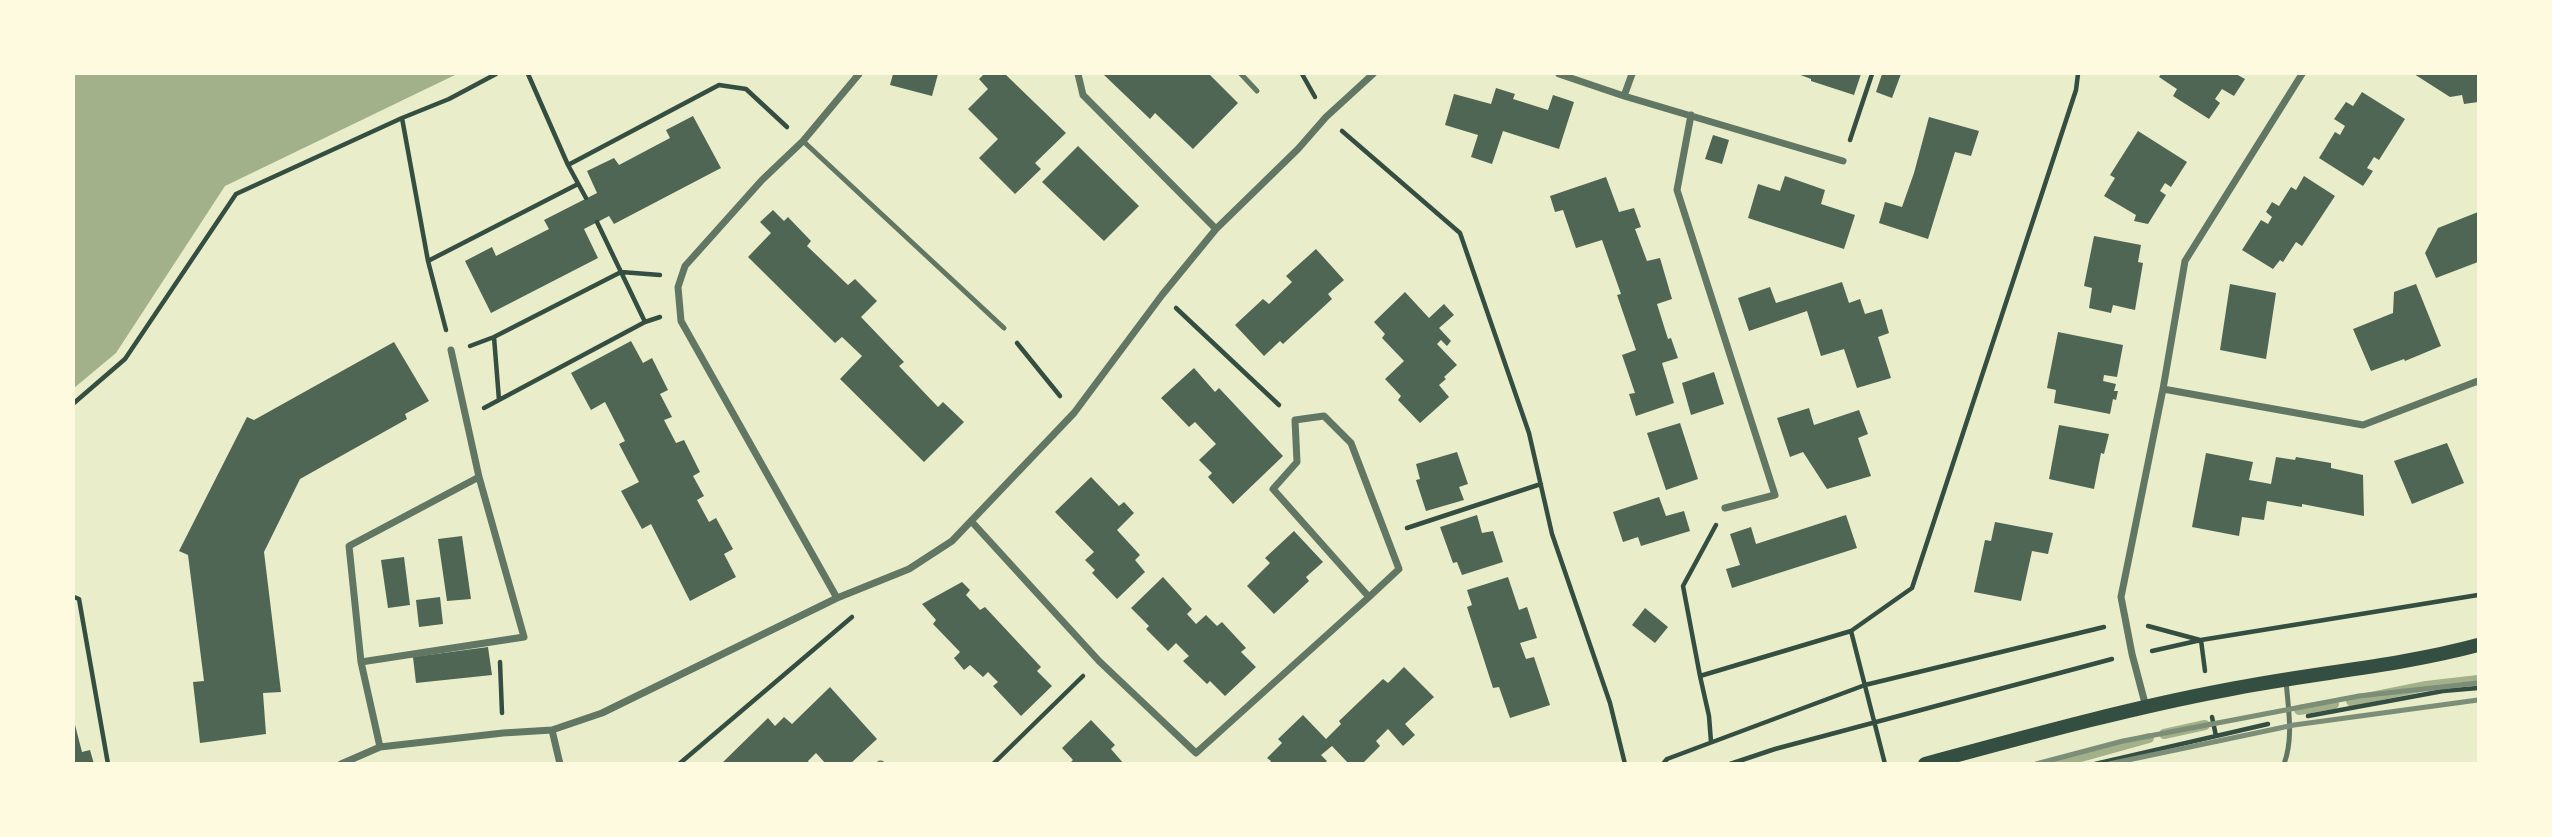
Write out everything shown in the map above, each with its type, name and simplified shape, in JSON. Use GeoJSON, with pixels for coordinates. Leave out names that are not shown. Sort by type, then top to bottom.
{"type":"FeatureCollection","features":[{"type":"Feature","properties":{"kind":"main road"},"geometry":{"type":"LineString","coordinates":[[1925,764],[2146,707],[2227,690],[2435,657],[2479,645]]}},
{"type":"Feature","properties":{"kind":"street"},"geometry":{"type":"LineString","coordinates":[[837,598],[681,321],[678,287],[685,266],[762,180],[803,141],[859,74]]}},
{"type":"Feature","properties":{"kind":"street"},"geometry":{"type":"LineString","coordinates":[[1078,74],[1083,95],[1216,229]]}},
{"type":"Feature","properties":{"kind":"street"},"geometry":{"type":"LineString","coordinates":[[341,764],[380,747],[552,730],[602,713],[837,598],[909,569],[952,541],[1074,413],[1161,295],[1216,229],[1326,117],[1373,74]]}},
{"type":"Feature","properties":{"kind":"street"},"geometry":{"type":"LineString","coordinates":[[1559,74],[1843,160]]}},
{"type":"Feature","properties":{"kind":"street"},"geometry":{"type":"LineString","coordinates":[[1625,96],[1632,74]]}},
{"type":"Feature","properties":{"kind":"street"},"geometry":{"type":"LineString","coordinates":[[2146,707],[2121,597],[2163,389],[2185,261],[2302,74]]}},
{"type":"Feature","properties":{"kind":"street"},"geometry":{"type":"LineString","coordinates":[[1691,115],[1677,190],[1775,495],[1724,508]]}},
{"type":"Feature","properties":{"kind":"street"},"geometry":{"type":"LineString","coordinates":[[361,662],[524,637],[479,477],[451,350]]}},
{"type":"Feature","properties":{"kind":"street"},"geometry":{"type":"LineString","coordinates":[[2163,389],[2363,425],[2479,381]]}},
{"type":"Feature","properties":{"kind":"street"},"geometry":{"type":"LineString","coordinates":[[972,522],[1099,661],[1196,753],[1369,597],[1399,569],[1351,443],[1324,416],[1295,420],[1297,463],[1273,489],[1369,597]]}},
{"type":"Feature","properties":{"kind":"street"},"geometry":{"type":"LineString","coordinates":[[380,747],[361,662],[349,546],[479,477]]}},
{"type":"Feature","properties":{"kind":"street"},"geometry":{"type":"LineString","coordinates":[[552,730],[560,764]]}},
{"type":"Feature","properties":{"kind":"lane"},"geometry":{"type":"LineString","coordinates":[[1241,74],[1257,91]]}},
{"type":"Feature","properties":{"kind":"lane"},"geometry":{"type":"LineString","coordinates":[[803,141],[1004,328]]}},
{"type":"Feature","properties":{"kind":"lane"},"geometry":{"type":"LineString","coordinates":[[2284,764],[2290,719],[2286,680]]}},
{"type":"Feature","properties":{"kind":"path"},"geometry":{"type":"LineString","coordinates":[[74,403],[125,359],[236,194],[449,99],[496,74]]}},
{"type":"Feature","properties":{"kind":"path"},"geometry":{"type":"LineString","coordinates":[[528,74],[568,165],[586,198]]}},
{"type":"Feature","properties":{"kind":"path"},"geometry":{"type":"LineString","coordinates":[[1843,160],[1872,74]]}},
{"type":"Feature","properties":{"kind":"path"},"geometry":{"type":"LineString","coordinates":[[1700,676],[1851,631],[1912,588],[2076,90],[2078,74]]}},
{"type":"Feature","properties":{"kind":"path"},"geometry":{"type":"LineString","coordinates":[[568,165],[719,85],[746,89],[803,141]]}},
{"type":"Feature","properties":{"kind":"path"},"geometry":{"type":"LineString","coordinates":[[1326,117],[1460,233],[1529,433],[1552,534],[1610,703],[1625,764]]}},
{"type":"Feature","properties":{"kind":"path"},"geometry":{"type":"LineString","coordinates":[[402,118],[428,261],[451,350]]}},
{"type":"Feature","properties":{"kind":"path"},"geometry":{"type":"LineString","coordinates":[[428,261],[578,184]]}},
{"type":"Feature","properties":{"kind":"path"},"geometry":{"type":"LineString","coordinates":[[465,418],[645,322],[597,222]]}},
{"type":"Feature","properties":{"kind":"path"},"geometry":{"type":"LineString","coordinates":[[477,345],[621,272],[681,276]]}},
{"type":"Feature","properties":{"kind":"path"},"geometry":{"type":"LineString","coordinates":[[1161,295],[1295,420]]}},
{"type":"Feature","properties":{"kind":"path"},"geometry":{"type":"LineString","coordinates":[[1004,328],[1074,413]]}},
{"type":"Feature","properties":{"kind":"path"},"geometry":{"type":"LineString","coordinates":[[494,337],[499,400]]}},
{"type":"Feature","properties":{"kind":"path"},"geometry":{"type":"LineString","coordinates":[[1386,535],[1541,484]]}},
{"type":"Feature","properties":{"kind":"path"},"geometry":{"type":"LineString","coordinates":[[1711,743],[1709,716],[1683,586],[1724,508]]}},
{"type":"Feature","properties":{"kind":"path"},"geometry":{"type":"LineString","coordinates":[[1730,764],[1775,749],[2132,654],[2201,640],[2479,595]]}},
{"type":"Feature","properties":{"kind":"path"},"geometry":{"type":"LineString","coordinates":[[74,597],[79,599],[108,764]]}},
{"type":"Feature","properties":{"kind":"path"},"geometry":{"type":"LineString","coordinates":[[679,764],[856,613]]}},
{"type":"Feature","properties":{"kind":"path"},"geometry":{"type":"LineString","coordinates":[[1663,764],[1667,759],[1865,685],[2097,627],[2148,626],[2201,640]]}},
{"type":"Feature","properties":{"kind":"path"},"geometry":{"type":"LineString","coordinates":[[1851,631],[1885,764]]}},
{"type":"Feature","properties":{"kind":"path"},"geometry":{"type":"LineString","coordinates":[[499,640],[503,733]]}},
{"type":"Feature","properties":{"kind":"path"},"geometry":{"type":"LineString","coordinates":[[993,764],[1099,661]]}},
{"type":"Feature","properties":{"kind":"shaded area"},"geometry":{"type":"Polygon","coordinates":[[[74,74],[457,74],[225,186],[116,353],[74,388],[74,74]]]}},
{"type":"Feature","properties":{"kind":"building"},"geometry":{"type":"Polygon","coordinates":[[[893,74],[938,74],[932,96],[890,85],[893,74]]]}},
{"type":"Feature","properties":{"kind":"building"},"geometry":{"type":"Polygon","coordinates":[[[984,74],[1005,74],[1066,133],[1035,163],[1041,169],[1015,194],[979,158],[998,139],[968,109],[988,89],[979,79],[984,74]]]}},
{"type":"Feature","properties":{"kind":"building"},"geometry":{"type":"Polygon","coordinates":[[[1103,74],[1209,74],[1238,103],[1193,149],[1155,113],[1150,119],[1103,74]]]}},
{"type":"Feature","properties":{"kind":"building"},"geometry":{"type":"Polygon","coordinates":[[[1798,74],[1861,74],[1854,95],[1798,74]]]}},
{"type":"Feature","properties":{"kind":"building"},"geometry":{"type":"Polygon","coordinates":[[[1882,74],[1901,74],[1892,98],[1876,92],[1882,74]]]}},
{"type":"Feature","properties":{"kind":"building"},"geometry":{"type":"Polygon","coordinates":[[[2161,74],[2236,74],[2245,79],[2234,96],[2222,89],[2215,99],[2220,103],[2209,119],[2173,96],[2177,89],[2159,77],[2161,74]]]}},
{"type":"Feature","properties":{"kind":"building"},"geometry":{"type":"Polygon","coordinates":[[[2414,74],[2478,74],[2478,102],[2464,104],[2462,95],[2450,97],[2414,74]]]}},
{"type":"Feature","properties":{"kind":"building"},"geometry":{"type":"Polygon","coordinates":[[[1496,88],[1515,94],[1513,99],[1548,110],[1553,95],[1574,102],[1559,149],[1503,131],[1492,164],[1471,157],[1478,135],[1445,125],[1454,94],[1491,104],[1496,88]]]}},
{"type":"Feature","properties":{"kind":"building"},"geometry":{"type":"Polygon","coordinates":[[[2362,92],[2405,119],[2379,160],[2374,157],[2367,168],[2373,171],[2363,186],[2319,158],[2335,132],[2340,135],[2345,126],[2334,119],[2346,102],[2353,106],[2362,92]]]}},
{"type":"Feature","properties":{"kind":"building"},"geometry":{"type":"Polygon","coordinates":[[[693,116],[721,168],[614,224],[609,216],[584,229],[598,258],[491,313],[465,261],[492,247],[496,256],[549,229],[544,220],[597,193],[587,171],[614,158],[619,165],[670,138],[666,130],[693,116]]]}},
{"type":"Feature","properties":{"kind":"building"},"geometry":{"type":"Polygon","coordinates":[[[1929,117],[1979,131],[1971,156],[1955,152],[1928,239],[1879,223],[1885,202],[1902,207],[1929,117]]]}},
{"type":"Feature","properties":{"kind":"building"},"geometry":{"type":"Polygon","coordinates":[[[2138,131],[2187,162],[2171,187],[2165,183],[2160,191],[2166,195],[2148,224],[2134,221],[2136,215],[2104,196],[2115,178],[2110,175],[2138,131]]]}},
{"type":"Feature","properties":{"kind":"building"},"geometry":{"type":"Polygon","coordinates":[[[1713,135],[1729,140],[1722,164],[1705,159],[1713,135]]]}},
{"type":"Feature","properties":{"kind":"building"},"geometry":{"type":"Polygon","coordinates":[[[1078,146],[1139,206],[1104,241],[1042,182],[1078,146]]]}},
{"type":"Feature","properties":{"kind":"building"},"geometry":{"type":"Polygon","coordinates":[[[1785,176],[1825,190],[1821,204],[1855,215],[1844,249],[1748,218],[1758,184],[1780,191],[1785,176]]]}},
{"type":"Feature","properties":{"kind":"building"},"geometry":{"type":"Polygon","coordinates":[[[2304,176],[2335,196],[2302,246],[2296,242],[2283,262],[2280,260],[2273,269],[2242,250],[2261,220],[2268,224],[2272,217],[2266,212],[2272,202],[2279,206],[2291,187],[2296,190],[2304,176]]]}},
{"type":"Feature","properties":{"kind":"building"},"geometry":{"type":"Polygon","coordinates":[[[1606,177],[1619,212],[1634,208],[1641,227],[1635,229],[1647,261],[1660,258],[1672,299],[1657,304],[1668,339],[1671,338],[1678,358],[1662,363],[1674,403],[1636,416],[1629,394],[1635,393],[1622,355],[1636,350],[1617,295],[1621,294],[1602,240],[1576,248],[1563,210],[1555,212],[1550,196],[1606,177]]]}},
{"type":"Feature","properties":{"kind":"building"},"geometry":{"type":"Polygon","coordinates":[[[773,210],[784,221],[788,217],[811,241],[807,246],[848,285],[855,279],[877,301],[861,317],[904,362],[899,366],[938,407],[943,402],[964,422],[924,462],[840,379],[862,356],[842,337],[835,343],[748,257],[771,233],[760,222],[773,210]]]}},
{"type":"Feature","properties":{"kind":"building"},"geometry":{"type":"Polygon","coordinates":[[[2478,212],[2478,262],[2436,278],[2425,253],[2438,228],[2478,212]]]}},
{"type":"Feature","properties":{"kind":"building"},"geometry":{"type":"Polygon","coordinates":[[[2094,236],[2141,245],[2138,262],[2143,263],[2135,310],[2113,305],[2111,313],[2089,308],[2092,288],[2084,286],[2094,236]]]}},
{"type":"Feature","properties":{"kind":"building"},"geometry":{"type":"Polygon","coordinates":[[[1316,249],[1344,280],[1328,294],[1332,299],[1283,344],[1280,341],[1264,356],[1235,325],[1263,299],[1269,304],[1292,282],[1286,276],[1316,249]]]}},
{"type":"Feature","properties":{"kind":"building"},"geometry":{"type":"Polygon","coordinates":[[[1842,282],[1849,303],[1860,299],[1865,314],[1882,309],[1889,333],[1878,337],[1891,378],[1857,388],[1844,349],[1821,356],[1807,311],[1749,331],[1738,298],[1770,287],[1776,303],[1842,282]]]}},
{"type":"Feature","properties":{"kind":"building"},"geometry":{"type":"Polygon","coordinates":[[[2230,284],[2276,293],[2266,359],[2220,350],[2230,284]]]}},
{"type":"Feature","properties":{"kind":"building"},"geometry":{"type":"Polygon","coordinates":[[[2416,284],[2441,346],[2371,371],[2353,329],[2393,313],[2394,292],[2416,284]]]}},
{"type":"Feature","properties":{"kind":"building"},"geometry":{"type":"Polygon","coordinates":[[[1405,292],[1429,318],[1444,304],[1454,315],[1439,328],[1451,341],[1447,346],[1441,340],[1437,344],[1457,365],[1439,385],[1449,397],[1420,423],[1398,400],[1401,396],[1385,379],[1404,361],[1382,338],[1385,334],[1374,322],[1405,292]]]}},
{"type":"Feature","properties":{"kind":"building"},"geometry":{"type":"Polygon","coordinates":[[[2058,332],[2123,345],[2117,377],[2104,375],[2103,381],[2116,384],[2114,391],[2118,391],[2110,414],[2054,403],[2056,390],[2047,388],[2058,332]]]}},
{"type":"Feature","properties":{"kind":"building"},"geometry":{"type":"Polygon","coordinates":[[[631,341],[643,363],[652,358],[668,390],[660,394],[672,417],[664,420],[676,443],[684,440],[700,472],[693,476],[704,496],[697,500],[709,522],[716,518],[733,549],[724,554],[736,577],[690,601],[651,524],[642,529],[621,491],[639,482],[619,444],[625,441],[605,402],[591,410],[571,373],[631,341]]]}},
{"type":"Feature","properties":{"kind":"building"},"geometry":{"type":"Polygon","coordinates":[[[394,342],[429,401],[405,414],[407,419],[300,479],[264,552],[281,692],[263,693],[266,734],[200,743],[193,682],[204,681],[188,555],[179,551],[247,417],[254,420],[394,342]]]}},
{"type":"Feature","properties":{"kind":"building"},"geometry":{"type":"Polygon","coordinates":[[[1194,368],[1215,392],[1219,388],[1283,456],[1233,504],[1208,477],[1212,473],[1199,460],[1216,444],[1195,422],[1189,427],[1161,398],[1194,368]]]}},
{"type":"Feature","properties":{"kind":"building"},"geometry":{"type":"Polygon","coordinates":[[[1714,372],[1724,404],[1691,415],[1682,383],[1714,372]]]}},
{"type":"Feature","properties":{"kind":"building"},"geometry":{"type":"Polygon","coordinates":[[[1809,408],[1814,425],[1859,410],[1868,434],[1858,438],[1871,476],[1827,489],[1803,452],[1790,457],[1777,418],[1809,408]]]}},
{"type":"Feature","properties":{"kind":"building"},"geometry":{"type":"Polygon","coordinates":[[[1680,423],[1698,479],[1666,490],[1647,433],[1680,423]]]}},
{"type":"Feature","properties":{"kind":"building"},"geometry":{"type":"Polygon","coordinates":[[[2059,425],[2109,434],[2104,454],[2101,453],[2094,489],[2049,479],[2059,425]]]}},
{"type":"Feature","properties":{"kind":"building"},"geometry":{"type":"Polygon","coordinates":[[[2447,443],[2464,483],[2412,504],[2394,461],[2447,443]]]}},
{"type":"Feature","properties":{"kind":"building"},"geometry":{"type":"Polygon","coordinates":[[[1457,452],[1468,484],[1459,487],[1464,500],[1426,511],[1416,480],[1420,479],[1416,464],[1457,452]]]}},
{"type":"Feature","properties":{"kind":"building"},"geometry":{"type":"Polygon","coordinates":[[[2206,453],[2253,462],[2249,480],[2271,484],[2276,457],[2295,460],[2296,457],[2331,463],[2331,468],[2363,475],[2364,516],[2302,504],[2302,507],[2267,501],[2264,520],[2242,517],[2239,536],[2192,527],[2206,453]]]}},
{"type":"Feature","properties":{"kind":"building"},"geometry":{"type":"Polygon","coordinates":[[[1091,477],[1119,506],[1124,502],[1134,513],[1117,530],[1140,555],[1135,560],[1145,572],[1117,599],[1092,573],[1095,570],[1085,560],[1094,552],[1055,512],[1091,477]]]}},
{"type":"Feature","properties":{"kind":"building"},"geometry":{"type":"Polygon","coordinates":[[[1659,497],[1666,516],[1684,511],[1690,531],[1641,546],[1638,537],[1623,542],[1613,512],[1659,497]]]}},
{"type":"Feature","properties":{"kind":"building"},"geometry":{"type":"Polygon","coordinates":[[[1477,515],[1482,533],[1493,531],[1503,562],[1462,575],[1457,562],[1453,563],[1440,527],[1477,515]]]}},
{"type":"Feature","properties":{"kind":"building"},"geometry":{"type":"Polygon","coordinates":[[[1846,515],[1857,548],[1732,588],[1726,569],[1740,565],[1730,534],[1751,527],[1756,544],[1846,515]]]}},
{"type":"Feature","properties":{"kind":"building"},"geometry":{"type":"Polygon","coordinates":[[[1995,522],[2053,533],[2048,554],[2032,551],[2021,601],[1974,592],[1985,540],[1991,541],[1995,522]]]}},
{"type":"Feature","properties":{"kind":"building"},"geometry":{"type":"Polygon","coordinates":[[[1294,531],[1323,562],[1306,577],[1309,581],[1274,614],[1247,586],[1270,563],[1265,558],[1294,531]]]}},
{"type":"Feature","properties":{"kind":"building"},"geometry":{"type":"Polygon","coordinates":[[[462,536],[471,599],[447,601],[438,539],[462,536]]]}},
{"type":"Feature","properties":{"kind":"building"},"geometry":{"type":"Polygon","coordinates":[[[404,557],[410,605],[388,608],[381,560],[404,557]]]}},
{"type":"Feature","properties":{"kind":"building"},"geometry":{"type":"Polygon","coordinates":[[[1163,577],[1192,609],[1187,614],[1196,624],[1206,615],[1217,626],[1222,622],[1246,648],[1241,652],[1256,667],[1225,696],[1210,681],[1207,684],[1183,661],[1189,656],[1176,643],[1168,651],[1146,629],[1149,626],[1131,608],[1163,577]]]}},
{"type":"Feature","properties":{"kind":"building"},"geometry":{"type":"Polygon","coordinates":[[[1508,577],[1519,610],[1527,607],[1537,638],[1520,643],[1526,659],[1534,657],[1550,705],[1510,718],[1499,687],[1493,688],[1467,607],[1472,605],[1467,590],[1508,577]]]}},
{"type":"Feature","properties":{"kind":"building"},"geometry":{"type":"Polygon","coordinates":[[[962,582],[970,590],[966,595],[980,610],[985,607],[1041,667],[1037,671],[1052,686],[1021,716],[993,686],[998,682],[988,672],[983,677],[970,665],[964,670],[954,658],[960,652],[933,624],[936,620],[922,604],[962,582]]]}},
{"type":"Feature","properties":{"kind":"building"},"geometry":{"type":"Polygon","coordinates":[[[440,597],[443,624],[419,627],[416,600],[440,597]]]}},
{"type":"Feature","properties":{"kind":"building"},"geometry":{"type":"Polygon","coordinates":[[[1645,608],[1668,627],[1655,643],[1632,625],[1645,608]]]}},
{"type":"Feature","properties":{"kind":"building"},"geometry":{"type":"Polygon","coordinates":[[[488,647],[492,675],[416,683],[413,657],[488,647]]]}},
{"type":"Feature","properties":{"kind":"building"},"geometry":{"type":"Polygon","coordinates":[[[1404,667],[1434,697],[1405,724],[1415,735],[1403,746],[1388,729],[1376,741],[1380,746],[1362,764],[1349,764],[1332,746],[1321,755],[1327,761],[1324,764],[1269,764],[1271,761],[1267,758],[1282,743],[1278,739],[1303,715],[1326,739],[1341,724],[1339,721],[1383,679],[1388,683],[1404,667]]]}},
{"type":"Feature","properties":{"kind":"building"},"geometry":{"type":"Polygon","coordinates":[[[830,687],[877,739],[850,764],[826,764],[816,753],[808,761],[810,764],[721,764],[768,718],[775,726],[784,717],[792,724],[830,687]]]}},
{"type":"Feature","properties":{"kind":"building"},"geometry":{"type":"Polygon","coordinates":[[[1091,720],[1115,745],[1111,749],[1124,764],[1069,764],[1073,760],[1062,748],[1091,720]]]}},
{"type":"Feature","properties":{"kind":"building"},"geometry":{"type":"Polygon","coordinates":[[[74,721],[82,752],[90,750],[94,764],[74,764],[74,721]]]}},
{"type":"Feature","properties":{"kind":"waterway"},"geometry":{"type":"LineString","coordinates":[[2351,701],[2426,686],[2478,680]]}},
{"type":"Feature","properties":{"kind":"waterway"},"geometry":{"type":"LineString","coordinates":[[2299,710],[2334,704]]}},
{"type":"Feature","properties":{"kind":"waterway"},"geometry":{"type":"LineString","coordinates":[[2164,734],[2205,725]]}},
{"type":"Feature","properties":{"kind":"waterway"},"geometry":{"type":"LineString","coordinates":[[2056,764],[2149,738]]}},
{"type":"Feature","properties":{"kind":"railway"},"geometry":{"type":"LineString","coordinates":[[2036,764],[2123,741],[2359,696],[2478,683]]}},
{"type":"Feature","properties":{"kind":"railway"},"geometry":{"type":"LineString","coordinates":[[2109,764],[2294,725],[2478,700]]}}]}
